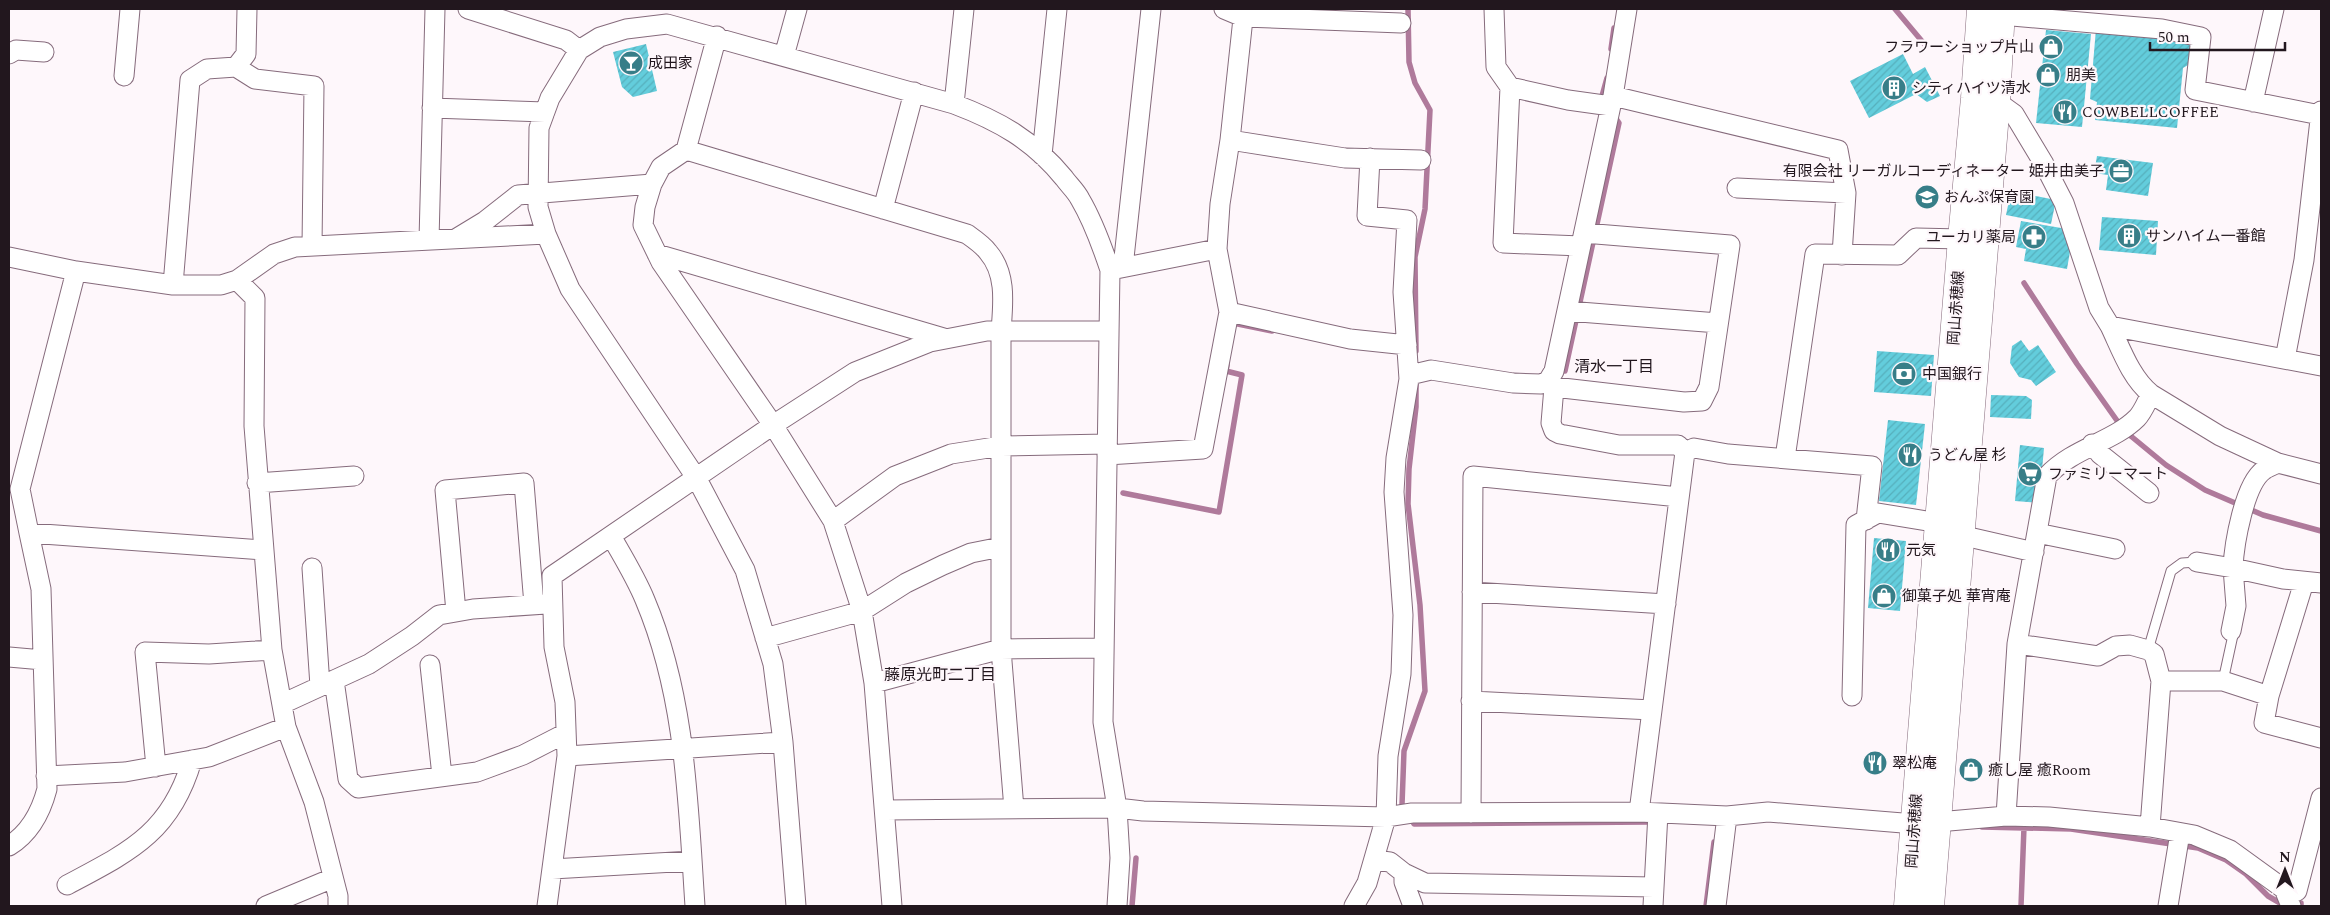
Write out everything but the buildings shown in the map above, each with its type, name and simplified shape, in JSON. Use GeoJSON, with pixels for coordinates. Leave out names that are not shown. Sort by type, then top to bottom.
{"type":"FeatureCollection","features":[{"type":"Feature","properties":{"kind":"main road","name":"岡山赤穂線"},"geometry":{"type":"LineString","coordinates":[[1930,906],[1926,823],[1985,100],[1988,15]]}},
{"type":"Feature","properties":{"kind":"main road","name":"岡山赤穂線"},"geometry":{"type":"LineString","coordinates":[[1950,529],[1962,239],[1985,100]]}},
{"type":"Feature","properties":{"kind":"main road","name":"岡山赤穂線"},"geometry":{"type":"LineString","coordinates":[[1908,906],[1926,823]]}},
{"type":"Feature","properties":{"kind":"street"},"geometry":{"type":"LineString","coordinates":[[124,76],[130,9]]}},
{"type":"Feature","properties":{"kind":"street"},"geometry":{"type":"LineString","coordinates":[[236,67],[246,54],[247,9]]}},
{"type":"Feature","properties":{"kind":"street"},"geometry":{"type":"LineString","coordinates":[[429,240],[435,9]]}},
{"type":"Feature","properties":{"kind":"street"},"geometry":{"type":"LineString","coordinates":[[468,9],[566,40],[579,50]]}},
{"type":"Feature","properties":{"kind":"street"},"geometry":{"type":"LineString","coordinates":[[784,56],[797,9]]}},
{"type":"Feature","properties":{"kind":"street"},"geometry":{"type":"LineString","coordinates":[[954,104],[964,9]]}},
{"type":"Feature","properties":{"kind":"street"},"geometry":{"type":"LineString","coordinates":[[1042,155],[1057,9]]}},
{"type":"Feature","properties":{"kind":"street"},"geometry":{"type":"LineString","coordinates":[[1117,906],[1120,858],[1117,808],[1103,722],[1109,331],[1151,9]]}},
{"type":"Feature","properties":{"kind":"street"},"geometry":{"type":"LineString","coordinates":[[1224,9],[1243,13],[1401,23]]}},
{"type":"Feature","properties":{"kind":"street"},"geometry":{"type":"LineString","coordinates":[[1415,374],[1512,383],[1551,384],[1684,402],[1702,401],[1709,387],[1730,245],[1589,237],[1503,243],[1510,87],[1496,67],[1494,9]]}},
{"type":"Feature","properties":{"kind":"street"},"geometry":{"type":"LineString","coordinates":[[1627,9],[1575,311],[1551,384],[1550,423],[1554,431],[1560,434],[1619,445],[1678,445],[1685,452]]}},
{"type":"Feature","properties":{"kind":"street"},"geometry":{"type":"LineString","coordinates":[[2253,102],[2274,9]]}},
{"type":"Feature","properties":{"kind":"street"},"geometry":{"type":"LineString","coordinates":[[833,521],[895,476],[952,454],[1001,446],[1107,450],[1203,449],[1229,312],[1217,249],[1220,204],[1230,140],[1243,13]]}},
{"type":"Feature","properties":{"kind":"street"},"geometry":{"type":"LineString","coordinates":[[1988,15],[2162,29],[2201,37],[2194,90],[2321,117],[2304,260],[2285,359]]}},
{"type":"Feature","properties":{"kind":"street"},"geometry":{"type":"LineString","coordinates":[[796,906],[783,742],[773,664],[745,570],[697,479],[570,289],[546,234],[538,207],[539,128],[550,98],[579,50],[600,37],[626,29],[667,24],[716,36],[954,104],[992,118],[1026,139],[1056,168],[1080,198],[1116,269]]}},
{"type":"Feature","properties":{"kind":"street"},"geometry":{"type":"LineString","coordinates":[[716,36],[686,150],[661,167],[652,184],[645,207],[643,225],[657,254],[773,425],[833,521],[862,611],[874,683],[892,906]]}},
{"type":"Feature","properties":{"kind":"street"},"geometry":{"type":"LineString","coordinates":[[9,54],[16,50],[44,52]]}},
{"type":"Feature","properties":{"kind":"street"},"geometry":{"type":"LineString","coordinates":[[173,285],[190,80],[207,69],[236,67],[255,79],[314,86],[312,246]]}},
{"type":"Feature","properties":{"kind":"street"},"geometry":{"type":"LineString","coordinates":[[1510,87],[1568,100],[1612,101],[1838,150],[1846,193],[1842,254]]}},
{"type":"Feature","properties":{"kind":"street"},"geometry":{"type":"LineString","coordinates":[[883,209],[914,92]]}},
{"type":"Feature","properties":{"kind":"street"},"geometry":{"type":"LineString","coordinates":[[1985,100],[2014,114],[2048,172],[2064,202],[2099,308],[2128,364],[2144,388],[2150,394],[2220,436],[2278,464],[2321,474]]}},
{"type":"Feature","properties":{"kind":"street"},"geometry":{"type":"LineString","coordinates":[[432,108],[545,112]]}},
{"type":"Feature","properties":{"kind":"street"},"geometry":{"type":"LineString","coordinates":[[1230,140],[1345,158],[1421,160]]}},
{"type":"Feature","properties":{"kind":"street"},"geometry":{"type":"LineString","coordinates":[[686,150],[967,234],[988,252],[1000,272],[1004,293],[1001,331],[1001,649],[1014,809]]}},
{"type":"Feature","properties":{"kind":"street"},"geometry":{"type":"LineString","coordinates":[[1354,906],[1368,883],[1374,860],[1399,815],[1388,756],[1401,674],[1403,615],[1394,492],[1396,458],[1415,374],[1408,350],[1403,292],[1408,220],[1367,216],[1370,158]]}},
{"type":"Feature","properties":{"kind":"street"},"geometry":{"type":"LineString","coordinates":[[456,239],[518,195],[652,184]]}},
{"type":"Feature","properties":{"kind":"street"},"geometry":{"type":"LineString","coordinates":[[1737,188],[1846,193]]}},
{"type":"Feature","properties":{"kind":"street"},"geometry":{"type":"LineString","coordinates":[[9,257],[76,271],[173,285],[221,286],[237,280],[274,254],[295,247],[546,234]]}},
{"type":"Feature","properties":{"kind":"street"},"geometry":{"type":"LineString","coordinates":[[1786,458],[1814,254],[1898,255],[1916,238],[1962,239]]}},
{"type":"Feature","properties":{"kind":"street"},"geometry":{"type":"LineString","coordinates":[[1116,269],[1217,249]]}},
{"type":"Feature","properties":{"kind":"street"},"geometry":{"type":"LineString","coordinates":[[657,254],[947,338]]}},
{"type":"Feature","properties":{"kind":"street"},"geometry":{"type":"LineString","coordinates":[[9,846],[32,825],[43,806],[47,789],[41,589],[17,474],[76,271]]}},
{"type":"Feature","properties":{"kind":"street"},"geometry":{"type":"LineString","coordinates":[[237,280],[255,298],[254,426],[262,550],[272,650],[286,726],[314,802],[338,896],[338,906]]}},
{"type":"Feature","properties":{"kind":"street"},"geometry":{"type":"LineString","coordinates":[[1575,311],[1718,323]]}},
{"type":"Feature","properties":{"kind":"street"},"geometry":{"type":"LineString","coordinates":[[1229,312],[1408,350]]}},
{"type":"Feature","properties":{"kind":"street"},"geometry":{"type":"LineString","coordinates":[[2110,326],[2321,366]]}},
{"type":"Feature","properties":{"kind":"street"},"geometry":{"type":"LineString","coordinates":[[544,604],[552,576],[697,479],[773,425],[855,372],[930,342],[988,331],[1109,331]]}},
{"type":"Feature","properties":{"kind":"street"},"geometry":{"type":"LineString","coordinates":[[2006,816],[2017,644],[2047,476],[2057,465],[2124,428],[2139,416],[2150,394]]}},
{"type":"Feature","properties":{"kind":"street"},"geometry":{"type":"LineString","coordinates":[[2092,444],[2100,454],[2149,493]]}},
{"type":"Feature","properties":{"kind":"street"},"geometry":{"type":"LineString","coordinates":[[1685,452],[1694,448],[1728,454],[1872,466],[1866,520]]}},
{"type":"Feature","properties":{"kind":"street"},"geometry":{"type":"LineString","coordinates":[[1639,812],[1685,452]]}},
{"type":"Feature","properties":{"kind":"street"},"geometry":{"type":"LineString","coordinates":[[2231,631],[2236,606],[2233,568],[2234,542],[2244,507],[2263,470],[2278,464]]}},
{"type":"Feature","properties":{"kind":"street"},"geometry":{"type":"LineString","coordinates":[[257,483],[354,476]]}},
{"type":"Feature","properties":{"kind":"street"},"geometry":{"type":"LineString","coordinates":[[1471,813],[1473,476],[1679,496]]}},
{"type":"Feature","properties":{"kind":"street"},"geometry":{"type":"LineString","coordinates":[[456,612],[445,490],[524,483],[544,604],[565,702],[567,756],[547,906]]}},
{"type":"Feature","properties":{"kind":"street"},"geometry":{"type":"LineString","coordinates":[[1852,696],[1856,525],[1878,513],[1950,529],[2034,552]]}},
{"type":"Feature","properties":{"kind":"street"},"geometry":{"type":"LineString","coordinates":[[29,533],[262,550]]}},
{"type":"Feature","properties":{"kind":"street"},"geometry":{"type":"LineString","coordinates":[[2037,533],[2114,550]]}},
{"type":"Feature","properties":{"kind":"street"},"geometry":{"type":"LineString","coordinates":[[611,536],[645,599],[661,643],[673,689],[684,748],[695,906]]}},
{"type":"Feature","properties":{"kind":"street"},"geometry":{"type":"LineString","coordinates":[[765,638],[862,611],[906,583],[943,565],[971,553],[1001,547]]}},
{"type":"Feature","properties":{"kind":"street"},"geometry":{"type":"LineString","coordinates":[[2196,562],[2313,582],[2269,696],[2264,723],[2321,738]]}},
{"type":"Feature","properties":{"kind":"street"},"geometry":{"type":"LineString","coordinates":[[312,568],[327,683],[348,778],[358,788],[477,772],[523,755],[566,733]]}},
{"type":"Feature","properties":{"kind":"street"},"geometry":{"type":"LineString","coordinates":[[1472,592],[1666,604]]}},
{"type":"Feature","properties":{"kind":"street"},"geometry":{"type":"LineString","coordinates":[[282,704],[369,664],[439,615],[473,609],[544,604]]}},
{"type":"Feature","properties":{"kind":"street"},"geometry":{"type":"LineString","coordinates":[[2017,644],[2098,656],[2116,646],[2130,645],[2148,650],[2154,654],[2161,681],[2150,827]]}},
{"type":"Feature","properties":{"kind":"street"},"geometry":{"type":"LineString","coordinates":[[874,683],[1001,649],[1104,648]]}},
{"type":"Feature","properties":{"kind":"street"},"geometry":{"type":"LineString","coordinates":[[156,766],[145,652],[209,654],[272,650]]}},
{"type":"Feature","properties":{"kind":"street"},"geometry":{"type":"LineString","coordinates":[[9,657],[43,660]]}},
{"type":"Feature","properties":{"kind":"street"},"geometry":{"type":"LineString","coordinates":[[430,665],[442,776]]}},
{"type":"Feature","properties":{"kind":"street"},"geometry":{"type":"LineString","coordinates":[[2161,681],[2223,681],[2269,696]]}},
{"type":"Feature","properties":{"kind":"street"},"geometry":{"type":"LineString","coordinates":[[1471,701],[1652,710]]}},
{"type":"Feature","properties":{"kind":"street"},"geometry":{"type":"LineString","coordinates":[[46,776],[125,772],[209,757],[286,726]]}},
{"type":"Feature","properties":{"kind":"street"},"geometry":{"type":"LineString","coordinates":[[567,756],[783,742]]}},
{"type":"Feature","properties":{"kind":"street"},"geometry":{"type":"LineString","coordinates":[[67,885],[118,858],[155,829],[173,807],[185,784],[192,760]]}},
{"type":"Feature","properties":{"kind":"street"},"geometry":{"type":"LineString","coordinates":[[885,810],[1117,808],[1143,811],[1399,815],[1658,812],[1727,816],[1768,812],[1926,823],[2006,816],[2049,817],[2150,827],[2178,841],[2194,835],[2230,850],[2284,889],[2290,900],[2297,891],[2321,798]]}},
{"type":"Feature","properties":{"kind":"street"},"geometry":{"type":"LineString","coordinates":[[1653,906],[1658,812]]}},
{"type":"Feature","properties":{"kind":"street"},"geometry":{"type":"LineString","coordinates":[[1716,906],[1727,816]]}},
{"type":"Feature","properties":{"kind":"street"},"geometry":{"type":"LineString","coordinates":[[2168,906],[2178,841]]}},
{"type":"Feature","properties":{"kind":"street"},"geometry":{"type":"LineString","coordinates":[[1374,860],[1390,862],[1404,873],[1425,883],[1654,887]]}},
{"type":"Feature","properties":{"kind":"street"},"geometry":{"type":"LineString","coordinates":[[552,869],[692,861]]}},
{"type":"Feature","properties":{"kind":"street"},"geometry":{"type":"LineString","coordinates":[[1404,873],[1404,882],[1414,906]]}},
{"type":"Feature","properties":{"kind":"street"},"geometry":{"type":"LineString","coordinates":[[266,906],[333,878]]}},
{"type":"Feature","properties":{"kind":"lane"},"geometry":{"type":"LineString","coordinates":[[2148,650],[2171,571],[2182,563],[2196,562]]}},
{"type":"Feature","properties":{"kind":"lane"},"geometry":{"type":"LineString","coordinates":[[2223,681],[2233,635],[2231,631]]}},
{"type":"Feature","properties":{"kind":"waterway"},"geometry":{"type":"LineString","coordinates":[[1408,9],[1409,62],[1415,83],[1430,110],[1425,209],[1415,257],[1416,351]]}},
{"type":"Feature","properties":{"kind":"waterway"},"geometry":{"type":"LineString","coordinates":[[1895,9],[1926,46]]}},
{"type":"Feature","properties":{"kind":"waterway"},"geometry":{"type":"LineString","coordinates":[[1611,49],[1614,28]]}},
{"type":"Feature","properties":{"kind":"waterway"},"geometry":{"type":"LineString","coordinates":[[1603,98],[1607,78]]}},
{"type":"Feature","properties":{"kind":"waterway"},"geometry":{"type":"LineString","coordinates":[[1565,371],[1619,123],[1617,120]]}},
{"type":"Feature","properties":{"kind":"waterway"},"geometry":{"type":"LineString","coordinates":[[2024,283],[2077,364],[2118,422],[2132,437],[2166,465],[2205,490],[2263,515],[2321,531]]}},
{"type":"Feature","properties":{"kind":"waterway"},"geometry":{"type":"LineString","coordinates":[[1232,321],[1233,323],[1272,331]]}},
{"type":"Feature","properties":{"kind":"waterway"},"geometry":{"type":"LineString","coordinates":[[1123,493],[1219,512],[1242,375],[1226,371],[1227,365]]}},
{"type":"Feature","properties":{"kind":"waterway"},"geometry":{"type":"LineString","coordinates":[[1405,810],[1402,805],[1404,751],[1425,691],[1420,605],[1408,504],[1416,385]]}},
{"type":"Feature","properties":{"kind":"waterway"},"geometry":{"type":"LineString","coordinates":[[1410,817],[1414,824],[1650,822]]}},
{"type":"Feature","properties":{"kind":"waterway"},"geometry":{"type":"LineString","coordinates":[[1982,827],[2071,829],[2198,848],[2226,860],[2246,874],[2268,896],[2280,903],[2301,903],[2301,906]]}},
{"type":"Feature","properties":{"kind":"waterway"},"geometry":{"type":"LineString","coordinates":[[2021,906],[2024,827]]}},
{"type":"Feature","properties":{"kind":"waterway"},"geometry":{"type":"LineString","coordinates":[[1706,906],[1714,842]]}},
{"type":"Feature","properties":{"kind":"waterway"},"geometry":{"type":"LineString","coordinates":[[1132,906],[1136,858]]}},
{"type":"Feature","properties":{"kind":"place","name":"フラワーショップ片山"},"geometry":{"type":"Point","coordinates":[2051,47]}},
{"type":"Feature","properties":{"kind":"place","name":"成田家"},"geometry":{"type":"Point","coordinates":[631,63]}},
{"type":"Feature","properties":{"kind":"place","name":"朋美"},"geometry":{"type":"Point","coordinates":[2048,75]}},
{"type":"Feature","properties":{"kind":"place","name":"シティハイツ清水"},"geometry":{"type":"Point","coordinates":[1894,88]}},
{"type":"Feature","properties":{"kind":"place","name":"COWBELLCOFFEE"},"geometry":{"type":"Point","coordinates":[2065,112]}},
{"type":"Feature","properties":{"kind":"place","name":"有限会社 リーガルコーディネーター 姫井由美子"},"geometry":{"type":"Point","coordinates":[2121,171]}},
{"type":"Feature","properties":{"kind":"place","name":"おんぷ保育園"},"geometry":{"type":"Point","coordinates":[1927,197]}},
{"type":"Feature","properties":{"kind":"place","name":"サンハイム一番館"},"geometry":{"type":"Point","coordinates":[2129,236]}},
{"type":"Feature","properties":{"kind":"place","name":"ユーカリ薬局"},"geometry":{"type":"Point","coordinates":[2034,237]}},
{"type":"Feature","properties":{"kind":"place","name":"中国銀行"},"geometry":{"type":"Point","coordinates":[1904,374]}},
{"type":"Feature","properties":{"kind":"place","name":"うどん屋 杉"},"geometry":{"type":"Point","coordinates":[1910,455]}},
{"type":"Feature","properties":{"kind":"place","name":"ファミリーマート"},"geometry":{"type":"Point","coordinates":[2030,474]}},
{"type":"Feature","properties":{"kind":"place","name":"元気"},"geometry":{"type":"Point","coordinates":[1888,550]}},
{"type":"Feature","properties":{"kind":"place","name":"御菓子処 華宵庵"},"geometry":{"type":"Point","coordinates":[1884,596]}},
{"type":"Feature","properties":{"kind":"place","name":"翠松庵"},"geometry":{"type":"Point","coordinates":[1875,763]}},
{"type":"Feature","properties":{"kind":"place","name":"癒し屋 癒Room"},"geometry":{"type":"Point","coordinates":[1971,770]}},
{"type":"Feature","properties":{"kind":"district","name":"清水一丁目"},"geometry":{"type":"Point","coordinates":[1614,366]}},
{"type":"Feature","properties":{"kind":"district","name":"藤原光町二丁目"},"geometry":{"type":"Point","coordinates":[940,674]}}]}
